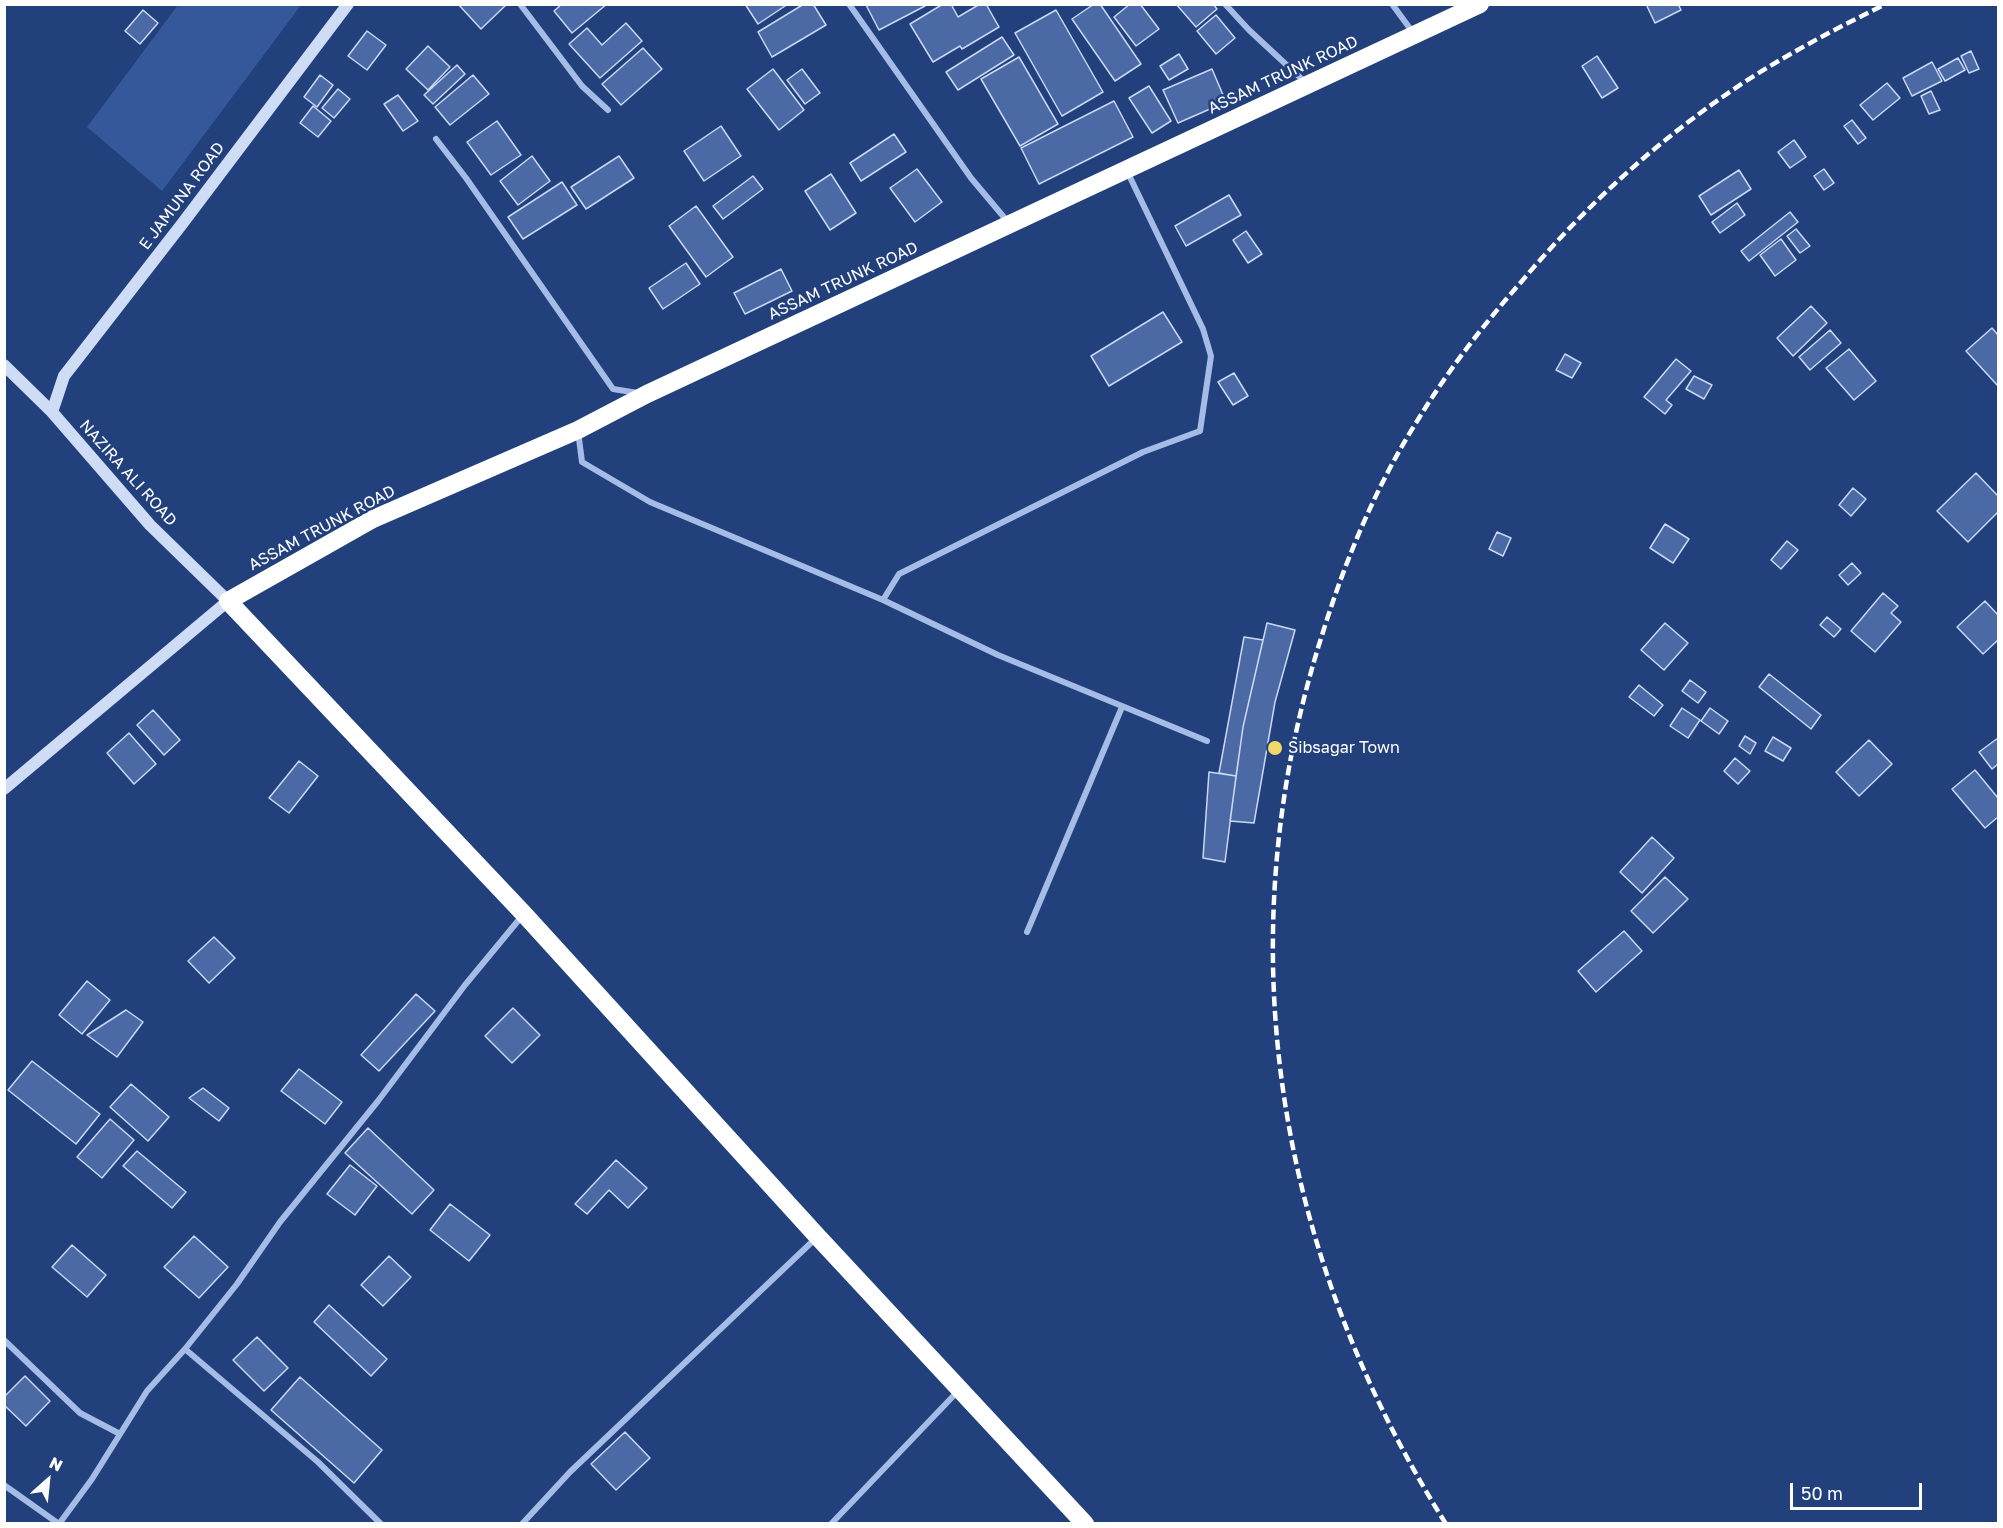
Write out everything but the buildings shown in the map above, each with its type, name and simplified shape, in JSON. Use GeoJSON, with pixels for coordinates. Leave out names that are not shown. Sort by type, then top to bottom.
{"type":"FeatureCollection","features":[{"type":"Feature","properties":{"kind":"highway","name":"ASSAM TRUNK ROAD"},"geometry":{"type":"LineString","coordinates":[[228,601],[373,519],[578,430],[647,394],[1309,86],[1479,4]]}},
{"type":"Feature","properties":{"kind":"highway"},"geometry":{"type":"LineString","coordinates":[[228,601],[524,914],[818,1237],[961,1388],[1085,1524]]}},
{"type":"Feature","properties":{"kind":"main road","name":"E JAMUNA ROAD"},"geometry":{"type":"LineString","coordinates":[[52,412],[64,376],[348,4]]}},
{"type":"Feature","properties":{"kind":"main road","name":"NAZIRA ALI ROAD"},"geometry":{"type":"LineString","coordinates":[[4,365],[52,412],[150,525],[228,601]]}},
{"type":"Feature","properties":{"kind":"main road"},"geometry":{"type":"LineString","coordinates":[[4,789],[228,601]]}},
{"type":"Feature","properties":{"kind":"street"},"geometry":{"type":"LineString","coordinates":[[520,4],[582,86],[608,110]]}},
{"type":"Feature","properties":{"kind":"street"},"geometry":{"type":"LineString","coordinates":[[849,4],[971,178],[1011,225]]}},
{"type":"Feature","properties":{"kind":"street"},"geometry":{"type":"LineString","coordinates":[[1225,4],[1249,30],[1309,86]]}},
{"type":"Feature","properties":{"kind":"street"},"geometry":{"type":"LineString","coordinates":[[1392,4],[1414,34]]}},
{"type":"Feature","properties":{"kind":"street"},"geometry":{"type":"LineString","coordinates":[[436,139],[466,178],[613,389],[647,394]]}},
{"type":"Feature","properties":{"kind":"street"},"geometry":{"type":"LineString","coordinates":[[882,600],[899,574],[1143,452],[1200,431],[1211,356],[1203,329],[1126,171]]}},
{"type":"Feature","properties":{"kind":"street"},"geometry":{"type":"LineString","coordinates":[[578,430],[582,462],[650,502],[882,600],[998,655],[1207,741]]}},
{"type":"Feature","properties":{"kind":"street"},"geometry":{"type":"LineString","coordinates":[[1027,932],[1122,706]]}},
{"type":"Feature","properties":{"kind":"street"},"geometry":{"type":"LineString","coordinates":[[4,1485],[59,1524],[92,1479],[147,1391],[237,1284],[280,1222],[378,1101],[465,985],[524,914]]}},
{"type":"Feature","properties":{"kind":"street"},"geometry":{"type":"LineString","coordinates":[[522,1524],[570,1472],[818,1237]]}},
{"type":"Feature","properties":{"kind":"street"},"geometry":{"type":"LineString","coordinates":[[4,1340],[80,1413],[120,1434]]}},
{"type":"Feature","properties":{"kind":"street"},"geometry":{"type":"LineString","coordinates":[[185,1348],[318,1462],[381,1524]]}},
{"type":"Feature","properties":{"kind":"street"},"geometry":{"type":"LineString","coordinates":[[831,1524],[961,1388]]}},
{"type":"Feature","properties":{"kind":"shaded area"},"geometry":{"type":"Polygon","coordinates":[[[178,5],[301,5],[162,191],[87,127],[178,5]]]}},
{"type":"Feature","properties":{"kind":"railway"},"geometry":{"type":"LineString","coordinates":[[1446,1524],[1388,1420],[1341,1313],[1306,1203],[1283,1092],[1273,978],[1276,863],[1293,748],[1323,632],[1364,522],[1404,443],[1430,400],[1468,347],[1546,253],[1625,174],[1712,104],[1796,51],[1886,4]]}},
{"type":"Feature","properties":{"kind":"place","name":"Sibsagar Town"},"geometry":{"type":"Point","coordinates":[1275,748]}}]}
